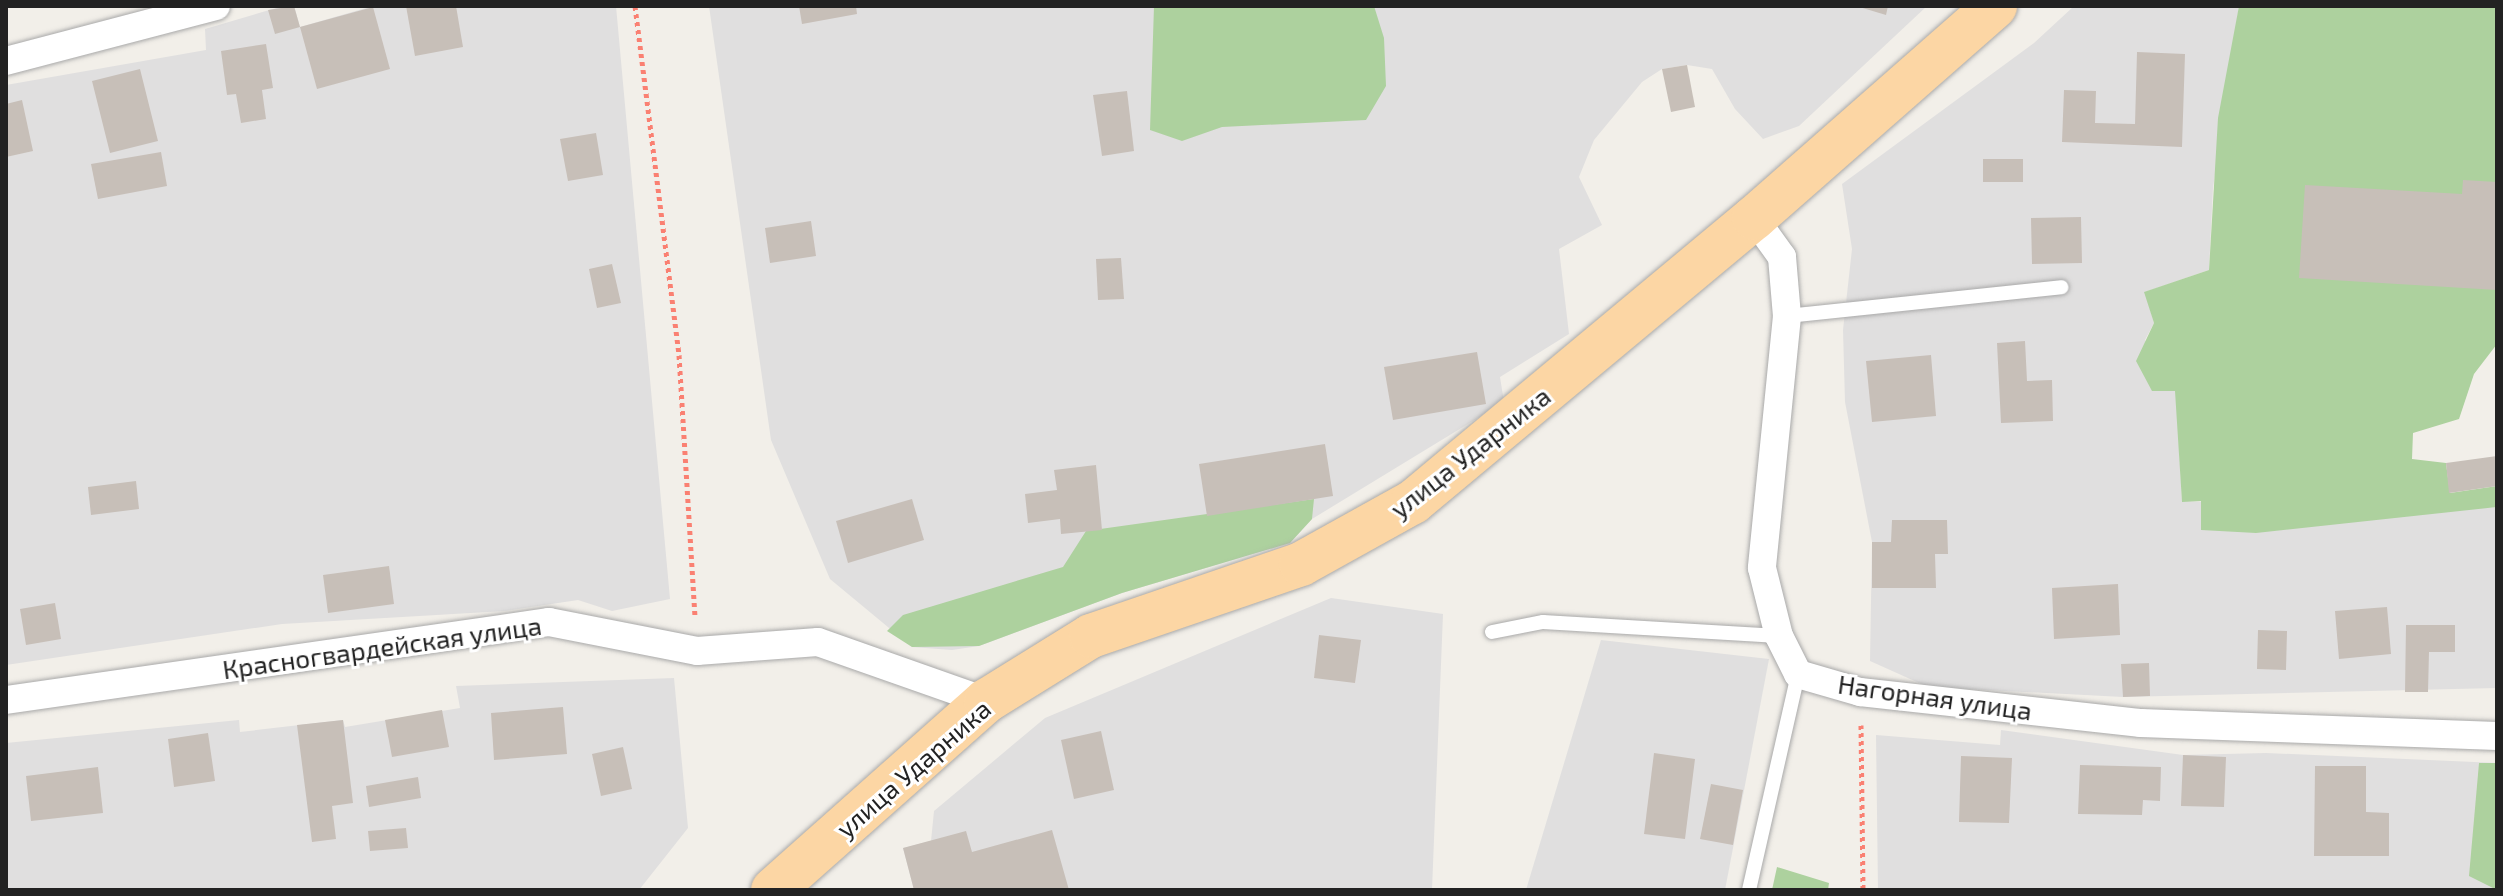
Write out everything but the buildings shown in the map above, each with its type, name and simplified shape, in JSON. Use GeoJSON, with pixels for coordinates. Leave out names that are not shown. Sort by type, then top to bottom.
{"type":"FeatureCollection","features":[{"type":"Feature","properties":{"kind":"main road","name":"улица Ударника"},"geometry":{"type":"LineString","coordinates":[[773,890],[986,701],[1091,636],[1301,564],[1413,502],[1610,329],[1754,218],[1796,174],[1995,6]]}},
{"type":"Feature","properties":{"kind":"street"},"geometry":{"type":"LineString","coordinates":[[6,61],[216,6]]}},
{"type":"Feature","properties":{"kind":"street"},"geometry":{"type":"LineString","coordinates":[[1754,218],[1782,257],[1787,316],[1762,568],[1779,636],[1798,674]]}},
{"type":"Feature","properties":{"kind":"street","name":"Красногвардейская улица"},"geometry":{"type":"LineString","coordinates":[[6,700],[549,622],[697,651],[818,642],[986,701]]}},
{"type":"Feature","properties":{"kind":"street","name":"Нагорная улица"},"geometry":{"type":"LineString","coordinates":[[1798,674],[1860,692],[2141,723],[2497,736]]}},
{"type":"Feature","properties":{"kind":"lane"},"geometry":{"type":"LineString","coordinates":[[1787,316],[2061,287]]}},
{"type":"Feature","properties":{"kind":"lane"},"geometry":{"type":"LineString","coordinates":[[1492,632],[1543,622],[1779,636]]}},
{"type":"Feature","properties":{"kind":"lane"},"geometry":{"type":"LineString","coordinates":[[1749,890],[1798,674]]}},
{"type":"Feature","properties":{"kind":"path"},"geometry":{"type":"LineString","coordinates":[[635,6],[679,355],[697,651]]}},
{"type":"Feature","properties":{"kind":"path"},"geometry":{"type":"LineString","coordinates":[[1860,692],[1863,890]]}},
{"type":"Feature","properties":{"kind":"shaded area"},"geometry":{"type":"Polygon","coordinates":[[[283,6],[294,6],[300,27],[373,6],[616,6],[670,599],[612,611],[578,600],[505,611],[282,624],[6,665],[6,85],[206,50],[205,29],[283,6]]]}},
{"type":"Feature","properties":{"kind":"shaded area"},"geometry":{"type":"Polygon","coordinates":[[[709,6],[1927,6],[1799,126],[1763,139],[1735,109],[1712,69],[1687,65],[1662,69],[1642,82],[1594,140],[1579,177],[1602,225],[1559,249],[1569,334],[1500,377],[1504,402],[1312,519],[1290,543],[1122,593],[979,646],[952,650],[912,647],[830,579],[771,440],[709,6]]]}},
{"type":"Feature","properties":{"kind":"shaded area"},"geometry":{"type":"Polygon","coordinates":[[[2239,6],[2213,188],[2209,270],[2145,292],[2154,323],[2145,340],[2176,391],[2182,501],[2449,510],[2497,507],[2497,688],[2123,697],[1928,687],[1870,661],[1872,542],[1845,402],[1843,330],[1852,249],[1842,184],[2034,43],[2073,7],[2239,6]]]}},
{"type":"Feature","properties":{"kind":"shaded area"},"geometry":{"type":"Polygon","coordinates":[[[1331,598],[1443,614],[1432,890],[914,890],[903,848],[931,841],[934,811],[1045,718],[1331,598]]]}},
{"type":"Feature","properties":{"kind":"shaded area"},"geometry":{"type":"Polygon","coordinates":[[[1601,640],[1769,659],[1725,890],[1526,890],[1601,640]]]}},
{"type":"Feature","properties":{"kind":"shaded area"},"geometry":{"type":"Polygon","coordinates":[[[674,678],[688,828],[639,890],[6,890],[6,743],[239,720],[240,732],[343,720],[345,727],[460,708],[456,686],[674,678]]]}},
{"type":"Feature","properties":{"kind":"shaded area"},"geometry":{"type":"Polygon","coordinates":[[[2001,730],[2183,755],[2266,753],[2497,763],[2497,890],[1878,890],[1876,735],[2000,745],[2001,730]]]}},
{"type":"Feature","properties":{"kind":"green space"},"geometry":{"type":"Polygon","coordinates":[[[1154,6],[1374,6],[1384,38],[1386,86],[1366,120],[1222,127],[1182,141],[1150,130],[1154,6]]]}},
{"type":"Feature","properties":{"kind":"green space"},"geometry":{"type":"Polygon","coordinates":[[[2239,6],[2497,6],[2497,344],[2474,374],[2459,419],[2413,433],[2412,459],[2446,463],[2450,493],[2497,486],[2497,507],[2256,533],[2201,530],[2201,501],[2182,502],[2175,391],[2152,391],[2136,361],[2154,323],[2144,292],[2209,270],[2218,118],[2239,6]]]}},
{"type":"Feature","properties":{"kind":"green space"},"geometry":{"type":"Polygon","coordinates":[[[1314,499],[1312,519],[1290,543],[1122,593],[979,646],[912,647],[887,631],[903,615],[1063,567],[1086,531],[1314,499]]]}},
{"type":"Feature","properties":{"kind":"green space"},"geometry":{"type":"Polygon","coordinates":[[[2479,763],[2497,763],[2497,890],[2469,876],[2479,763]]]}},
{"type":"Feature","properties":{"kind":"green space"},"geometry":{"type":"Polygon","coordinates":[[[1777,867],[1829,883],[1828,890],[1772,890],[1777,867]]]}}]}
